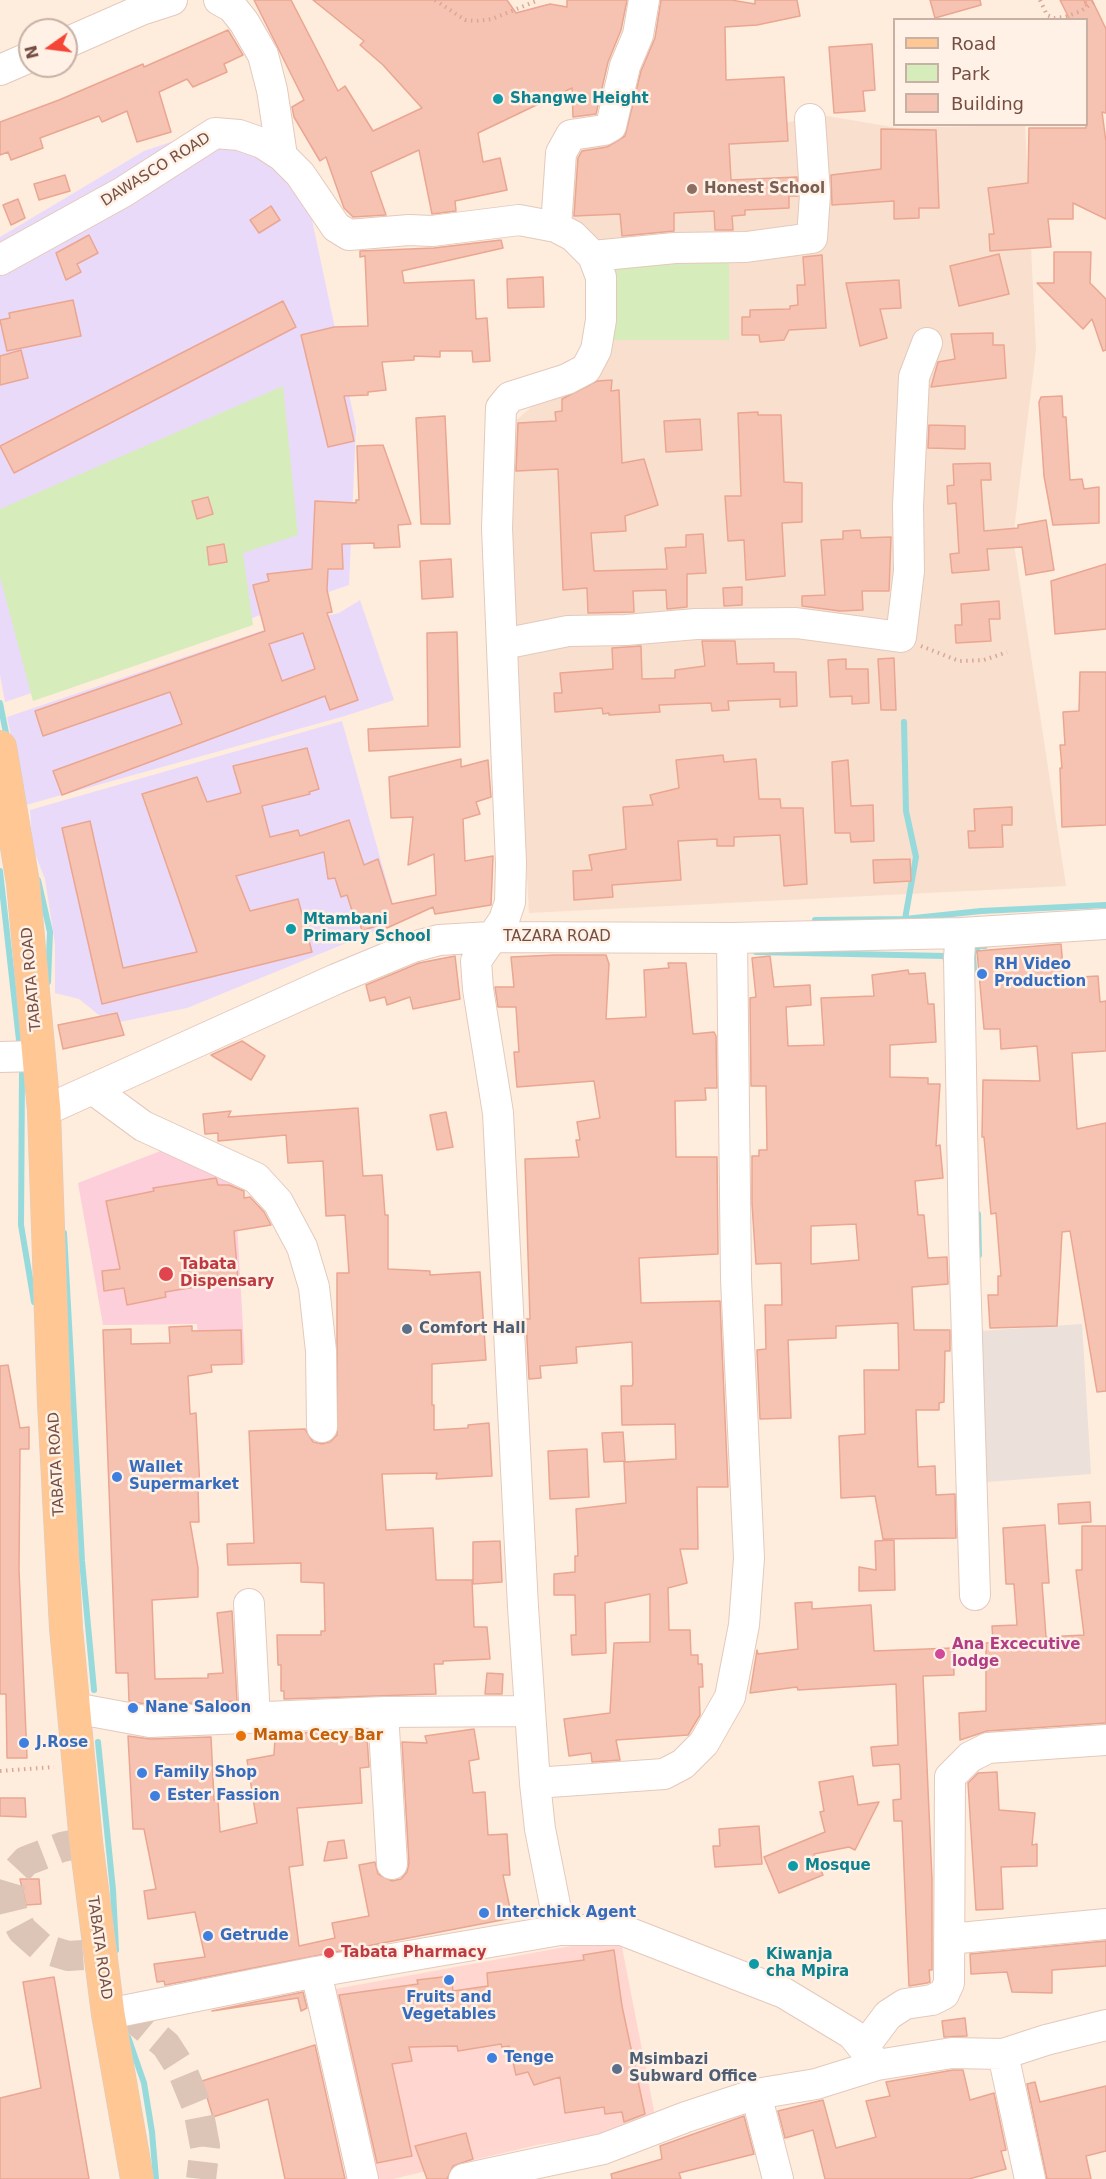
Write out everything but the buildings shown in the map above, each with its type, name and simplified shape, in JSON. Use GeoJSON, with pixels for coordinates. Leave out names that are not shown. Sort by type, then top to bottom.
{"type":"FeatureCollection","features":[{"type":"Feature","properties":{"kind":"main road","name":"TABATA ROAD"},"geometry":{"type":"LineString","coordinates":[[0,747],[23,883],[44,1112],[54,1404],[66,1628],[79,1765],[108,2014],[137,2179]]}},
{"type":"Feature","properties":{"kind":"street"},"geometry":{"type":"LineString","coordinates":[[78,38],[141,10],[172,0]]}},
{"type":"Feature","properties":{"kind":"street"},"geometry":{"type":"LineString","coordinates":[[219,0],[232,7],[244,22],[262,55],[276,109],[282,156]]}},
{"type":"Feature","properties":{"kind":"street"},"geometry":{"type":"LineString","coordinates":[[556,227],[561,153],[571,135],[604,130],[611,126],[625,66],[638,35],[644,0]]}},
{"type":"Feature","properties":{"kind":"street"},"geometry":{"type":"LineString","coordinates":[[0,69],[18,62]]}},
{"type":"Feature","properties":{"kind":"street"},"geometry":{"type":"LineString","coordinates":[[560,1930],[540,1829],[535,1783],[498,1113],[478,989],[476,961],[504,920],[510,902],[511,862],[497,528],[501,408],[510,397],[567,379],[586,369],[596,350],[601,320],[601,277],[592,256],[675,248],[746,247],[812,238],[815,194],[810,119]]}},
{"type":"Feature","properties":{"kind":"street","name":"DAWASCO ROAD"},"geometry":{"type":"LineString","coordinates":[[0,260],[123,192],[215,134],[239,135],[262,143],[282,156],[300,174],[336,227],[349,236],[409,230],[432,231],[519,220],[556,227],[573,236],[592,256]]}},
{"type":"Feature","properties":{"kind":"street"},"geometry":{"type":"LineString","coordinates":[[503,644],[568,631],[626,630],[696,624],[796,623],[902,637],[909,571],[911,412],[914,376],[927,343]]}},
{"type":"Feature","properties":{"kind":"street","name":"TAZARA ROAD"},"geometry":{"type":"LineString","coordinates":[[44,1112],[171,1053],[413,947],[439,940],[491,937],[732,938],[961,933],[1106,924]]}},
{"type":"Feature","properties":{"kind":"street"},"geometry":{"type":"LineString","coordinates":[[961,933],[959,957],[964,1205],[975,1595]]}},
{"type":"Feature","properties":{"kind":"street"},"geometry":{"type":"LineString","coordinates":[[535,1783],[664,1774],[683,1764],[704,1743],[730,1697],[744,1625],[749,1558],[736,1279],[732,938]]}},
{"type":"Feature","properties":{"kind":"street"},"geometry":{"type":"LineString","coordinates":[[0,1058],[39,1056]]}},
{"type":"Feature","properties":{"kind":"street"},"geometry":{"type":"LineString","coordinates":[[94,1090],[143,1126],[255,1178],[278,1202],[302,1247],[314,1287],[321,1351],[322,1427]]}},
{"type":"Feature","properties":{"kind":"street"},"geometry":{"type":"LineString","coordinates":[[249,1604],[255,1718]]}},
{"type":"Feature","properties":{"kind":"street"},"geometry":{"type":"LineString","coordinates":[[74,1708],[150,1722],[383,1712],[530,1711]]}},
{"type":"Feature","properties":{"kind":"street"},"geometry":{"type":"LineString","coordinates":[[383,1712],[392,1864]]}},
{"type":"Feature","properties":{"kind":"street"},"geometry":{"type":"LineString","coordinates":[[871,2056],[888,2015],[904,2004],[932,2001],[945,1994],[949,1983],[950,1777],[970,1757],[988,1748],[1106,1740]]}},
{"type":"Feature","properties":{"kind":"street"},"geometry":{"type":"LineString","coordinates":[[949,1939],[1106,1924]]}},
{"type":"Feature","properties":{"kind":"street"},"geometry":{"type":"LineString","coordinates":[[108,2014],[316,1972],[560,1930],[622,1930],[784,1993],[852,2034],[871,2056]]}},
{"type":"Feature","properties":{"kind":"street"},"geometry":{"type":"LineString","coordinates":[[316,1972],[363,2179]]}},
{"type":"Feature","properties":{"kind":"street"},"geometry":{"type":"LineString","coordinates":[[464,2179],[537,2171],[756,2094],[816,2084],[871,2056],[1003,2054],[1046,2040],[1106,2025]]}},
{"type":"Feature","properties":{"kind":"street"},"geometry":{"type":"LineString","coordinates":[[1003,2054],[1030,2179]]}},
{"type":"Feature","properties":{"kind":"street"},"geometry":{"type":"LineString","coordinates":[[756,2094],[778,2179]]}},
{"type":"Feature","properties":{"kind":"path"},"geometry":{"type":"LineString","coordinates":[[435,0],[465,20],[476,21],[492,19],[539,0]]}},
{"type":"Feature","properties":{"kind":"path"},"geometry":{"type":"LineString","coordinates":[[1040,0],[1047,15],[1054,18],[1081,11],[1097,0]]}},
{"type":"Feature","properties":{"kind":"path"},"geometry":{"type":"LineString","coordinates":[[902,637],[959,661],[984,660],[1007,652]]}},
{"type":"Feature","properties":{"kind":"path"},"geometry":{"type":"LineString","coordinates":[[0,1771],[79,1765]]}},
{"type":"Feature","properties":{"kind":"shaded area"},"geometry":{"type":"Polygon","coordinates":[[[821,115],[898,128],[1025,126],[1036,350],[1013,538],[1066,886],[529,913],[503,423],[518,419],[583,360],[596,272],[562,234],[573,137],[653,135],[784,123],[821,115]]]}},
{"type":"Feature","properties":{"kind":"shaded area"},"geometry":{"type":"Polygon","coordinates":[[[215,127],[293,171],[312,220],[356,427],[349,585],[5,702],[0,675],[0,237],[144,151],[215,127]]]}},
{"type":"Feature","properties":{"kind":"shaded area"},"geometry":{"type":"Polygon","coordinates":[[[360,600],[394,700],[345,716],[26,805],[7,717],[264,630],[339,613],[360,600]]]}},
{"type":"Feature","properties":{"kind":"shaded area"},"geometry":{"type":"Polygon","coordinates":[[[342,721],[398,922],[187,1008],[110,1024],[79,999],[55,993],[55,944],[45,879],[32,846],[30,810],[342,721]]]}},
{"type":"Feature","properties":{"kind":"shaded area","name":"Tabata Dispensary"},"geometry":{"type":"Polygon","coordinates":[[[163,1150],[234,1171],[245,1363],[200,1364],[197,1324],[103,1325],[78,1183],[163,1150]]]}},
{"type":"Feature","properties":{"kind":"shaded area"},"geometry":{"type":"Polygon","coordinates":[[[1082,1324],[1091,1474],[987,1482],[980,1331],[1082,1324]]]}},
{"type":"Feature","properties":{"kind":"shaded area","name":"Tenge"},"geometry":{"type":"Polygon","coordinates":[[[620,1937],[657,2126],[537,2145],[393,2179],[368,2179],[324,1991],[620,1937]]]}},
{"type":"Feature","properties":{"kind":"green space"},"geometry":{"type":"Polygon","coordinates":[[[729,248],[729,340],[614,340],[611,335],[612,259],[729,248]]]}},
{"type":"Feature","properties":{"kind":"green space"},"geometry":{"type":"Polygon","coordinates":[[[283,386],[298,535],[243,553],[253,625],[33,701],[0,577],[0,509],[283,386]]]}},
{"type":"Feature","properties":{"kind":"waterway"},"geometry":{"type":"LineString","coordinates":[[0,703],[7,738]]}},
{"type":"Feature","properties":{"kind":"waterway"},"geometry":{"type":"LineString","coordinates":[[904,722],[906,811],[916,857],[905,919]]}},
{"type":"Feature","properties":{"kind":"waterway"},"geometry":{"type":"LineString","coordinates":[[0,871],[20,1049]]}},
{"type":"Feature","properties":{"kind":"waterway"},"geometry":{"type":"LineString","coordinates":[[38,880],[50,932],[48,982]]}},
{"type":"Feature","properties":{"kind":"waterway"},"geometry":{"type":"LineString","coordinates":[[815,920],[905,919],[981,911],[1106,905]]}},
{"type":"Feature","properties":{"kind":"waterway"},"geometry":{"type":"LineString","coordinates":[[974,970],[973,953],[979,946],[985,946]]}},
{"type":"Feature","properties":{"kind":"waterway"},"geometry":{"type":"LineString","coordinates":[[756,952],[945,956],[946,961]]}},
{"type":"Feature","properties":{"kind":"waterway"},"geometry":{"type":"LineString","coordinates":[[22,1074],[21,1225],[34,1302]]}},
{"type":"Feature","properties":{"kind":"waterway"},"geometry":{"type":"LineString","coordinates":[[978,1214],[979,1255]]}},
{"type":"Feature","properties":{"kind":"waterway"},"geometry":{"type":"LineString","coordinates":[[64,1233],[82,1561],[94,1690]]}},
{"type":"Feature","properties":{"kind":"waterway"},"geometry":{"type":"LineString","coordinates":[[98,1742],[113,1890],[116,1950]]}},
{"type":"Feature","properties":{"kind":"waterway"},"geometry":{"type":"LineString","coordinates":[[128,2037],[144,2083],[152,2132],[156,2179]]}},
{"type":"Feature","properties":{"kind":"tunnel"},"geometry":{"type":"LineString","coordinates":[[86,1842],[62,1847],[26,1861],[13,1875],[8,1892],[13,1913],[22,1930],[42,1948],[68,1956],[99,1954]]}},
{"type":"Feature","properties":{"kind":"tunnel"},"geometry":{"type":"LineString","coordinates":[[124,2010],[166,2045],[182,2070],[198,2109],[205,2146],[201,2179]]}},
{"type":"Feature","properties":{"kind":"place","name":"Shangwe Height"},"geometry":{"type":"Point","coordinates":[498,99]}},
{"type":"Feature","properties":{"kind":"place","name":"Honest School"},"geometry":{"type":"Point","coordinates":[692,189]}},
{"type":"Feature","properties":{"kind":"place","name":"Mtambani Primary School"},"geometry":{"type":"Point","coordinates":[291,929]}},
{"type":"Feature","properties":{"kind":"place","name":"RH Video Production"},"geometry":{"type":"Point","coordinates":[982,974]}},
{"type":"Feature","properties":{"kind":"place","name":"Tabata Dispensary"},"geometry":{"type":"Point","coordinates":[166,1274]}},
{"type":"Feature","properties":{"kind":"place","name":"Comfort Hall"},"geometry":{"type":"Point","coordinates":[407,1329]}},
{"type":"Feature","properties":{"kind":"place","name":"Wallet Supermarket"},"geometry":{"type":"Point","coordinates":[117,1477]}},
{"type":"Feature","properties":{"kind":"place","name":"Ana Excecutive lodge"},"geometry":{"type":"Point","coordinates":[940,1654]}},
{"type":"Feature","properties":{"kind":"place","name":"Nane Saloon"},"geometry":{"type":"Point","coordinates":[133,1708]}},
{"type":"Feature","properties":{"kind":"place","name":"Mama Cecy Bar"},"geometry":{"type":"Point","coordinates":[241,1736]}},
{"type":"Feature","properties":{"kind":"place","name":"J.Rose"},"geometry":{"type":"Point","coordinates":[24,1743]}},
{"type":"Feature","properties":{"kind":"place","name":"Family Shop"},"geometry":{"type":"Point","coordinates":[142,1773]}},
{"type":"Feature","properties":{"kind":"place","name":"Ester Fassion"},"geometry":{"type":"Point","coordinates":[155,1796]}},
{"type":"Feature","properties":{"kind":"place","name":"Mosque"},"geometry":{"type":"Point","coordinates":[793,1866]}},
{"type":"Feature","properties":{"kind":"place","name":"Interchick Agent"},"geometry":{"type":"Point","coordinates":[484,1913]}},
{"type":"Feature","properties":{"kind":"place","name":"Getrude"},"geometry":{"type":"Point","coordinates":[208,1936]}},
{"type":"Feature","properties":{"kind":"place","name":"Tabata Pharmacy"},"geometry":{"type":"Point","coordinates":[329,1953]}},
{"type":"Feature","properties":{"kind":"place","name":"Kiwanja cha Mpira"},"geometry":{"type":"Point","coordinates":[754,1964]}},
{"type":"Feature","properties":{"kind":"place","name":"Fruits and Vegetables"},"geometry":{"type":"Point","coordinates":[449,1980]}},
{"type":"Feature","properties":{"kind":"place","name":"Tenge"},"geometry":{"type":"Point","coordinates":[492,2058]}},
{"type":"Feature","properties":{"kind":"place","name":"Msimbazi Subward Office"},"geometry":{"type":"Point","coordinates":[617,2069]}}]}
